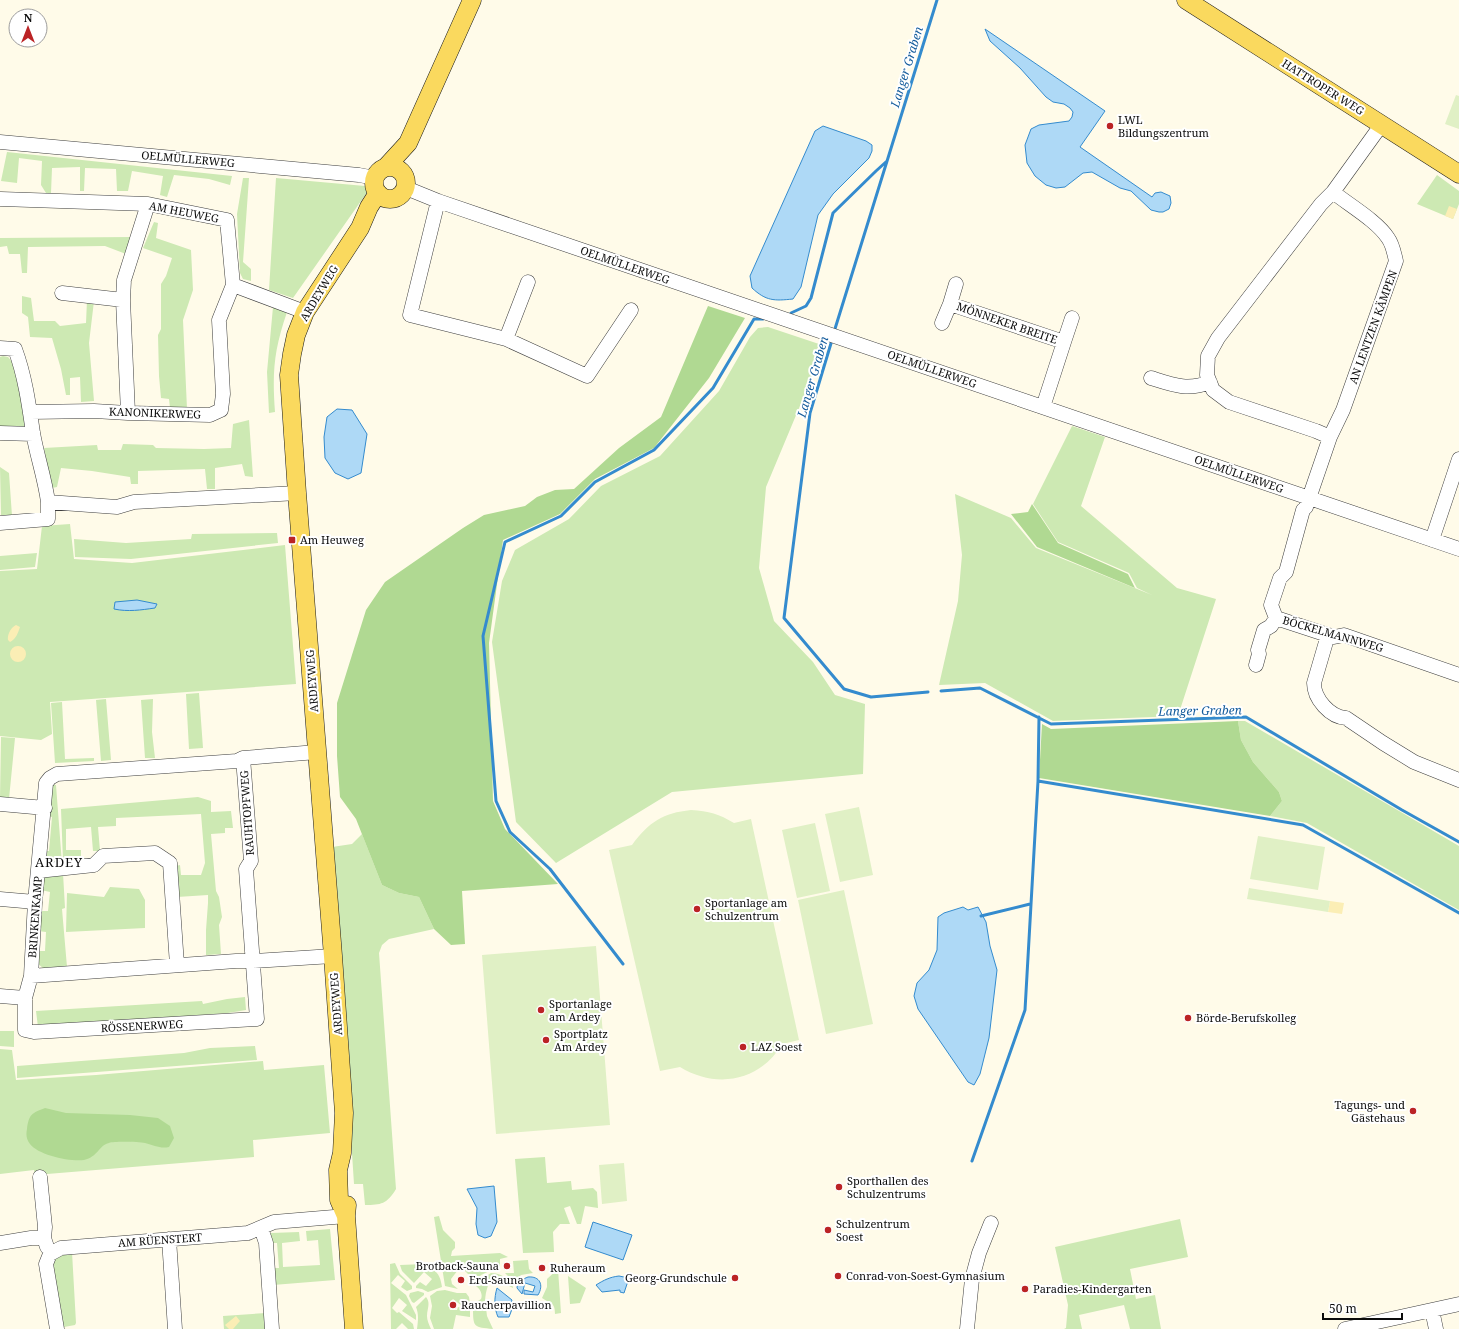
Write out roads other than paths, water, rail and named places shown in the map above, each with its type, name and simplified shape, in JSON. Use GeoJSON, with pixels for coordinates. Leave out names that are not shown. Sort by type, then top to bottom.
{"type":"FeatureCollection","features":[{"type":"Feature","properties":{"kind":"main road","name":"ARDEYWEG"},"geometry":{"type":"LineString","coordinates":[[354,1329],[346,1216],[339,1200],[338,1189],[338,1170],[342,1153],[344,1112],[297,493],[290,375],[296,335],[305,312],[360,228],[369,207],[408,143],[472,0]]}},
{"type":"Feature","properties":{"kind":"main road","name":"HATTROPER WEG"},"geometry":{"type":"LineString","coordinates":[[1186,0],[1459,174]]}},
{"type":"Feature","properties":{"kind":"main road","name":"ARDEYWEG"},"geometry":{"type":"LineString","coordinates":[[405,181],[408,143]]}},
{"type":"Feature","properties":{"kind":"main road","name":"OELMÜLLERWEG"},"geometry":{"type":"LineString","coordinates":[[382,184],[397,168],[405,181]]}},
{"type":"Feature","properties":{"kind":"main road"},"geometry":{"type":"LineString","coordinates":[[382,184],[400,196],[405,181]]}},
{"type":"Feature","properties":{"kind":"street"},"geometry":{"type":"LineString","coordinates":[[1330,437],[1229,402],[1213,390],[1207,374],[1208,356],[1218,338],[1321,204],[1333,192],[1382,124]]}},
{"type":"Feature","properties":{"kind":"street","name":"OELMÜLLERWEG"},"geometry":{"type":"LineString","coordinates":[[0,142],[359,175],[382,184]]}},
{"type":"Feature","properties":{"kind":"street","name":"OELMÜLLERWEG"},"geometry":{"type":"LineString","coordinates":[[405,181],[438,201],[1459,549]]}},
{"type":"Feature","properties":{"kind":"street","name":"AN LENTZEN KÄMPEN"},"geometry":{"type":"LineString","coordinates":[[1308,498],[1330,437],[1342,410],[1396,261],[1389,239],[1381,228],[1333,192]]}},
{"type":"Feature","properties":{"kind":"street","name":"AM HEUWEG"},"geometry":{"type":"LineString","coordinates":[[0,198],[148,204],[227,220],[233,284]]}},
{"type":"Feature","properties":{"kind":"street"},"geometry":{"type":"LineString","coordinates":[[438,201],[410,315],[506,339],[587,376],[631,310]]}},
{"type":"Feature","properties":{"kind":"street"},"geometry":{"type":"LineString","coordinates":[[128,413],[123,300],[124,280],[148,204]]}},
{"type":"Feature","properties":{"kind":"street"},"geometry":{"type":"LineString","coordinates":[[506,339],[528,282]]}},
{"type":"Feature","properties":{"kind":"street"},"geometry":{"type":"LineString","coordinates":[[233,284],[305,312]]}},
{"type":"Feature","properties":{"kind":"street","name":"KANONIKERWEG"},"geometry":{"type":"LineString","coordinates":[[31,412],[94,411],[210,415],[221,410],[223,394],[219,320],[233,284]]}},
{"type":"Feature","properties":{"kind":"street","name":"MÖNNEKER BREITE"},"geometry":{"type":"LineString","coordinates":[[942,323],[956,284]]}},
{"type":"Feature","properties":{"kind":"street"},"geometry":{"type":"LineString","coordinates":[[62,293],[123,300]]}},
{"type":"Feature","properties":{"kind":"street","name":"MÖNNEKER BREITE"},"geometry":{"type":"LineString","coordinates":[[950,304],[1064,342]]}},
{"type":"Feature","properties":{"kind":"street","name":"MÖNNEKER BREITE"},"geometry":{"type":"LineString","coordinates":[[1043,407],[1072,318]]}},
{"type":"Feature","properties":{"kind":"street"},"geometry":{"type":"LineString","coordinates":[[0,348],[15,349],[31,412],[33,434],[48,502],[48,519],[0,523]]}},
{"type":"Feature","properties":{"kind":"street"},"geometry":{"type":"LineString","coordinates":[[1152,378],[1179,386],[1200,386],[1210,382]]}},
{"type":"Feature","properties":{"kind":"street"},"geometry":{"type":"LineString","coordinates":[[0,433],[33,434]]}},
{"type":"Feature","properties":{"kind":"street"},"geometry":{"type":"LineString","coordinates":[[1432,540],[1459,459]]}},
{"type":"Feature","properties":{"kind":"street"},"geometry":{"type":"LineString","coordinates":[[48,502],[117,507],[134,502],[297,493]]}},
{"type":"Feature","properties":{"kind":"street","name":"BÖCKELMANNWEG"},"geometry":{"type":"LineString","coordinates":[[1276,618],[1271,605],[1280,578],[1286,572],[1296,539],[1295,534],[1308,498]]}},
{"type":"Feature","properties":{"kind":"street","name":"BÖCKELMANNWEG"},"geometry":{"type":"LineString","coordinates":[[1276,618],[1334,637],[1344,635],[1459,675]]}},
{"type":"Feature","properties":{"kind":"street","name":"BÖCKELMANNWEG"},"geometry":{"type":"LineString","coordinates":[[1256,665],[1259,654],[1258,650],[1264,630],[1271,626],[1276,618]]}},
{"type":"Feature","properties":{"kind":"street"},"geometry":{"type":"LineString","coordinates":[[1328,635],[1314,683],[1314,690],[1322,704],[1340,717],[1346,718],[1414,762],[1459,780]]}},
{"type":"Feature","properties":{"kind":"street","name":"BRINKENKAMP"},"geometry":{"type":"LineString","coordinates":[[317,752],[243,758],[237,761],[57,774],[50,778],[46,783],[35,902],[31,976],[236,961],[333,956]]}},
{"type":"Feature","properties":{"kind":"street","name":"RAUHTOPFWEG"},"geometry":{"type":"LineString","coordinates":[[243,758],[251,861],[246,869],[254,961]]}},
{"type":"Feature","properties":{"kind":"street"},"geometry":{"type":"LineString","coordinates":[[0,804],[44,808]]}},
{"type":"Feature","properties":{"kind":"street"},"geometry":{"type":"LineString","coordinates":[[38,871],[94,865],[103,856],[155,853],[170,863],[177,965]]}},
{"type":"Feature","properties":{"kind":"street"},"geometry":{"type":"LineString","coordinates":[[0,899],[35,902]]}},
{"type":"Feature","properties":{"kind":"street","name":"RÖSSENERWEG"},"geometry":{"type":"LineString","coordinates":[[31,976],[25,998],[25,1030],[34,1032],[257,1019],[254,961]]}},
{"type":"Feature","properties":{"kind":"street"},"geometry":{"type":"LineString","coordinates":[[0,996],[25,998]]}},
{"type":"Feature","properties":{"kind":"street"},"geometry":{"type":"LineString","coordinates":[[40,1177],[45,1227],[44,1238],[50,1254],[46,1264],[57,1329]]}},
{"type":"Feature","properties":{"kind":"street","name":"AM RÜENSTERT"},"geometry":{"type":"LineString","coordinates":[[50,1254],[61,1248],[248,1233],[274,1222],[346,1216]]}},
{"type":"Feature","properties":{"kind":"street"},"geometry":{"type":"LineString","coordinates":[[967,1329],[972,1279],[979,1253],[991,1223]]}},
{"type":"Feature","properties":{"kind":"street"},"geometry":{"type":"LineString","coordinates":[[261,1228],[266,1243],[272,1329]]}},
{"type":"Feature","properties":{"kind":"street"},"geometry":{"type":"LineString","coordinates":[[0,1243],[31,1238],[44,1238]]}},
{"type":"Feature","properties":{"kind":"street"},"geometry":{"type":"LineString","coordinates":[[169,1239],[176,1329]]}},
{"type":"Feature","properties":{"kind":"street"},"geometry":{"type":"LineString","coordinates":[[1345,1329],[1459,1304]]}},
{"type":"Feature","properties":{"kind":"street"},"geometry":{"type":"LineString","coordinates":[[1432,1310],[1436,1329]]}},
{"type":"Feature","properties":{"kind":"water"},"geometry":{"type":"Polygon","coordinates":[[[985,29],[1105,111],[1080,147],[1152,197],[1155,193],[1161,192],[1170,196],[1171,203],[1169,209],[1163,212],[1151,210],[1131,191],[1120,188],[1092,172],[1083,173],[1065,187],[1056,188],[1046,185],[1035,176],[1027,163],[1025,145],[1031,129],[1039,125],[1069,121],[1073,112],[1064,104],[1053,102],[1046,97],[1020,68],[990,41],[985,29]]]}},
{"type":"Feature","properties":{"kind":"water"},"geometry":{"type":"Polygon","coordinates":[[[823,126],[866,141],[872,145],[872,151],[869,158],[833,194],[818,215],[801,287],[793,299],[775,300],[766,298],[752,288],[750,276],[815,131],[823,126]]]}},
{"type":"Feature","properties":{"kind":"water"},"geometry":{"type":"Polygon","coordinates":[[[337,409],[352,410],[367,434],[361,473],[348,479],[335,473],[325,458],[324,437],[327,417],[337,409]]]}},
{"type":"Feature","properties":{"kind":"water"},"geometry":{"type":"Polygon","coordinates":[[[137,600],[157,604],[155,608],[129,611],[114,609],[115,602],[137,600]]]}},
{"type":"Feature","properties":{"kind":"water"},"geometry":{"type":"Polygon","coordinates":[[[963,907],[968,910],[978,907],[986,922],[990,946],[997,970],[989,1038],[980,1074],[974,1085],[968,1082],[918,1009],[914,996],[917,983],[929,970],[937,950],[938,917],[944,913],[963,907]]]}},
{"type":"Feature","properties":{"kind":"water"},"geometry":{"type":"Polygon","coordinates":[[[494,1186],[497,1222],[491,1236],[485,1238],[478,1235],[476,1224],[477,1208],[467,1189],[494,1186]]]}},
{"type":"Feature","properties":{"kind":"water"},"geometry":{"type":"Polygon","coordinates":[[[593,1222],[632,1235],[623,1260],[585,1247],[593,1222]]]}},
{"type":"Feature","properties":{"kind":"water"},"geometry":{"type":"Polygon","coordinates":[[[619,1276],[629,1278],[624,1293],[620,1292],[620,1290],[602,1292],[596,1285],[607,1279],[619,1276]]]}},
{"type":"Feature","properties":{"kind":"water"},"geometry":{"type":"Polygon","coordinates":[[[528,1277],[535,1278],[540,1282],[541,1288],[538,1295],[524,1294],[524,1290],[533,1292],[535,1286],[525,1283],[522,1294],[517,1288],[519,1282],[528,1277]]]}},
{"type":"Feature","properties":{"kind":"water"},"geometry":{"type":"Polygon","coordinates":[[[497,1288],[512,1300],[511,1303],[514,1304],[509,1317],[498,1317],[495,1303],[497,1288]]]}},
{"type":"Feature","properties":{"kind":"waterway","name":"Langer Graben"},"geometry":{"type":"LineString","coordinates":[[834,332],[937,0]]}},
{"type":"Feature","properties":{"kind":"waterway"},"geometry":{"type":"LineString","coordinates":[[791,313],[806,306],[811,298],[833,213],[887,161]]}},
{"type":"Feature","properties":{"kind":"waterway"},"geometry":{"type":"LineString","coordinates":[[623,964],[550,869],[510,832],[496,801],[483,636],[505,542],[561,516],[595,482],[654,450],[713,388],[754,319],[763,319]]}},
{"type":"Feature","properties":{"kind":"waterway","name":"Langer Graben"},"geometry":{"type":"LineString","coordinates":[[832,340],[810,413],[784,618],[844,689],[871,697],[928,692]]}},
{"type":"Feature","properties":{"kind":"waterway","name":"Langer Graben"},"geometry":{"type":"LineString","coordinates":[[941,691],[980,688],[1051,724],[1246,717],[1402,810],[1459,842]]}},
{"type":"Feature","properties":{"kind":"waterway"},"geometry":{"type":"LineString","coordinates":[[972,1161],[1025,1010],[1038,781],[1039,717]]}},
{"type":"Feature","properties":{"kind":"waterway"},"geometry":{"type":"LineString","coordinates":[[1038,781],[1303,825],[1459,913]]}},
{"type":"Feature","properties":{"kind":"waterway"},"geometry":{"type":"LineString","coordinates":[[981,916],[1030,904]]}},
{"type":"Feature","properties":{"kind":"place","name":"LWL Bildungszentrum"},"geometry":{"type":"Point","coordinates":[1110,126]}},
{"type":"Feature","properties":{"kind":"place","name":"Am Heuweg"},"geometry":{"type":"Point","coordinates":[292,540]}},
{"type":"Feature","properties":{"kind":"place","name":"Sportanlage am Schulzentrum"},"geometry":{"type":"Point","coordinates":[697,909]}},
{"type":"Feature","properties":{"kind":"place","name":"Sportanlage am Ardey"},"geometry":{"type":"Point","coordinates":[541,1010]}},
{"type":"Feature","properties":{"kind":"place","name":"Börde-Berufskolleg"},"geometry":{"type":"Point","coordinates":[1188,1018]}},
{"type":"Feature","properties":{"kind":"place","name":"Sportplatz Am Ardey"},"geometry":{"type":"Point","coordinates":[546,1040]}},
{"type":"Feature","properties":{"kind":"place","name":"LAZ Soest"},"geometry":{"type":"Point","coordinates":[743,1047]}},
{"type":"Feature","properties":{"kind":"place","name":"Tagungs- und Gästehaus"},"geometry":{"type":"Point","coordinates":[1413,1111]}},
{"type":"Feature","properties":{"kind":"place","name":"Sporthallen des Schulzentrums"},"geometry":{"type":"Point","coordinates":[839,1187]}},
{"type":"Feature","properties":{"kind":"place","name":"Schulzentrum Soest"},"geometry":{"type":"Point","coordinates":[828,1230]}},
{"type":"Feature","properties":{"kind":"place","name":"Brotback-Sauna"},"geometry":{"type":"Point","coordinates":[507,1266]}},
{"type":"Feature","properties":{"kind":"place","name":"Ruheraum"},"geometry":{"type":"Point","coordinates":[542,1268]}},
{"type":"Feature","properties":{"kind":"place","name":"Conrad-von-Soest-Gymnasium"},"geometry":{"type":"Point","coordinates":[838,1276]}},
{"type":"Feature","properties":{"kind":"place","name":"Georg-Grundschule"},"geometry":{"type":"Point","coordinates":[735,1278]}},
{"type":"Feature","properties":{"kind":"place","name":"Erd-Sauna"},"geometry":{"type":"Point","coordinates":[461,1280]}},
{"type":"Feature","properties":{"kind":"place","name":"Paradies-Kindergarten"},"geometry":{"type":"Point","coordinates":[1025,1289]}},
{"type":"Feature","properties":{"kind":"place","name":"Raucherpavillion"},"geometry":{"type":"Point","coordinates":[453,1305]}},
{"type":"Feature","properties":{"kind":"district","name":"ARDEY"},"geometry":{"type":"Point","coordinates":[59,862]}}]}
